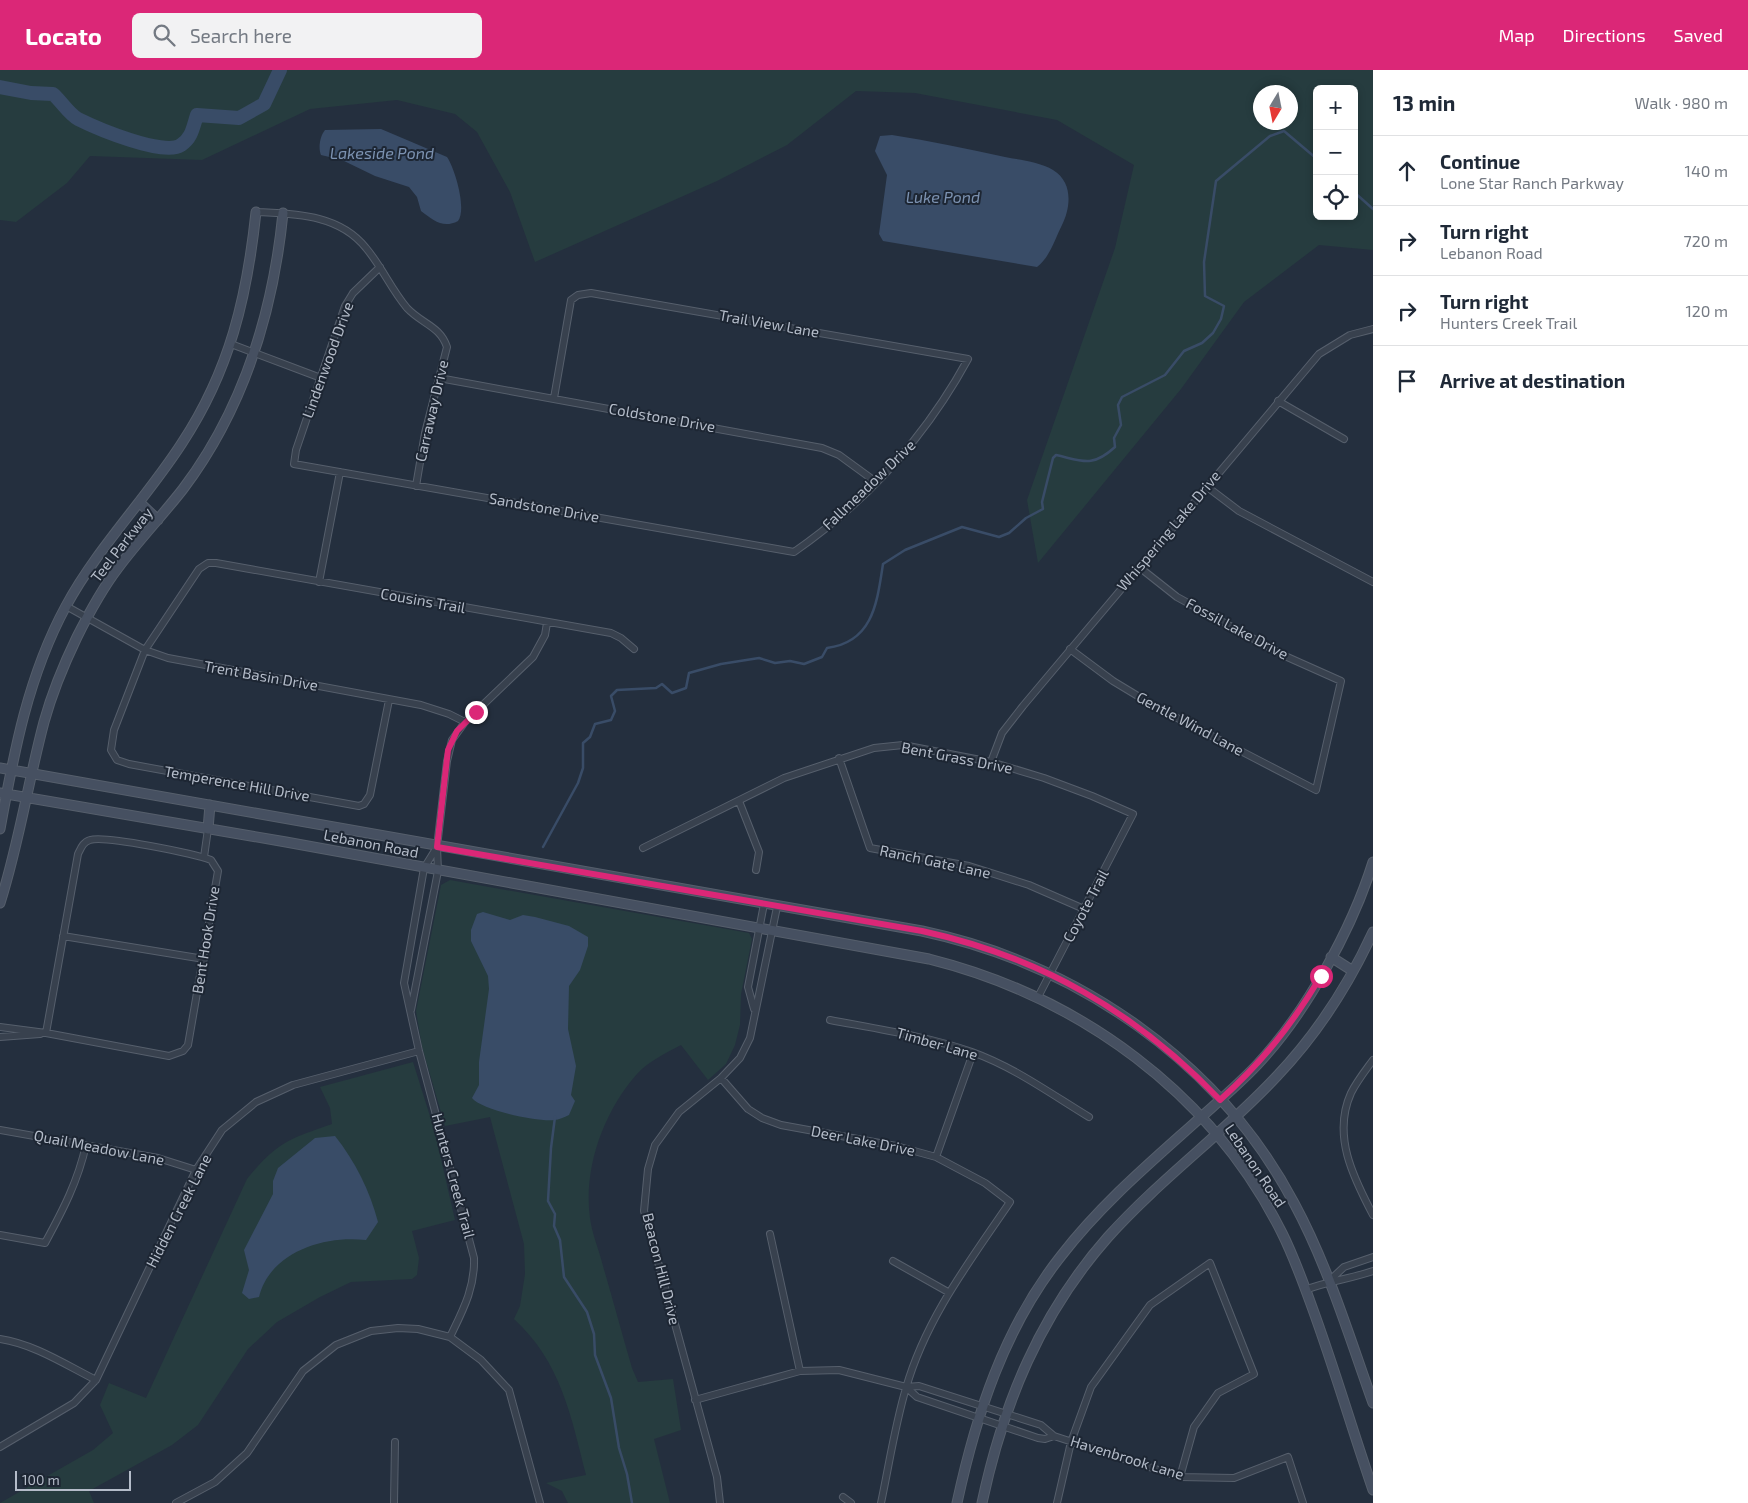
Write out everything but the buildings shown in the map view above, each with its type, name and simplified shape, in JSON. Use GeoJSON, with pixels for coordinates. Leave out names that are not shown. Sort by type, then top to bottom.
{"type":"FeatureCollection","features":[{"type":"Feature","properties":{"kind":"main road","name":"Teel Parkway"},"geometry":{"type":"LineString","coordinates":[[0,829],[3,794],[12,770],[25,704],[52,634],[66,606],[96,558],[191,429],[209,396],[231,344],[248,281],[256,212]]}},
{"type":"Feature","properties":{"kind":"main road","name":"Teel Parkway"},"geometry":{"type":"LineString","coordinates":[[0,903],[15,852],[44,721],[54,692],[86,619],[116,570],[193,475],[229,416],[254,353],[270,298],[278,254],[282,213]]}},
{"type":"Feature","properties":{"kind":"main road"},"geometry":{"type":"LineString","coordinates":[[139,502],[158,520]]}},
{"type":"Feature","properties":{"kind":"main road","name":"Lebanon Road"},"geometry":{"type":"LineString","coordinates":[[0,768],[950,937],[995,951],[1050,974],[1086,992],[1134,1023],[1177,1057],[1220,1100],[1266,1157],[1294,1202],[1329,1281],[1373,1403]]}},
{"type":"Feature","properties":{"kind":"main road","name":"Lebanon Road"},"geometry":{"type":"LineString","coordinates":[[3,794],[208,829],[929,959],[978,973],[1038,997],[1086,1023],[1124,1048],[1161,1076],[1217,1133],[1272,1214],[1291,1254],[1329,1355],[1373,1490]]}},
{"type":"Feature","properties":{"kind":"main road"},"geometry":{"type":"LineString","coordinates":[[208,829],[210,805]]}},
{"type":"Feature","properties":{"kind":"main road"},"geometry":{"type":"LineString","coordinates":[[957,1503],[982,1405],[1015,1328],[1059,1258],[1104,1206],[1256,1066],[1278,1041],[1331,957],[1364,889],[1373,862]]}},
{"type":"Feature","properties":{"kind":"main road"},"geometry":{"type":"LineString","coordinates":[[1364,889],[1373,892]]}},
{"type":"Feature","properties":{"kind":"main road"},"geometry":{"type":"LineString","coordinates":[[982,1503],[1001,1425],[1035,1343],[1082,1268],[1121,1223],[1287,1066],[1319,1025],[1353,971],[1373,932]]}},
{"type":"Feature","properties":{"kind":"main road"},"geometry":{"type":"LineString","coordinates":[[1331,957],[1353,971]]}},
{"type":"Feature","properties":{"kind":"street","name":"Carraway Drive"},"geometry":{"type":"LineString","coordinates":[[256,212],[317,217],[333,224],[361,242],[380,267],[393,292],[411,312],[443,334],[447,347],[425,433],[416,486]]}},
{"type":"Feature","properties":{"kind":"street","name":"Lindenwood Drive"},"geometry":{"type":"LineString","coordinates":[[294,464],[296,450],[345,306],[353,293],[380,267]]}},
{"type":"Feature","properties":{"kind":"street","name":"Trail View Lane"},"geometry":{"type":"LineString","coordinates":[[554,398],[571,300],[584,294],[606,295],[968,359]]}},
{"type":"Feature","properties":{"kind":"street","name":"Whispering Lake Drive"},"geometry":{"type":"LineString","coordinates":[[991,762],[1002,733],[1070,649],[1318,354],[1350,335],[1373,329]]}},
{"type":"Feature","properties":{"kind":"street"},"geometry":{"type":"LineString","coordinates":[[231,344],[321,378]]}},
{"type":"Feature","properties":{"kind":"street","name":"Fallmeadow Drive"},"geometry":{"type":"LineString","coordinates":[[794,552],[835,520],[913,444],[936,412],[968,359]]}},
{"type":"Feature","properties":{"kind":"street","name":"Coldstone Drive"},"geometry":{"type":"LineString","coordinates":[[440,378],[822,448],[839,455],[876,482]]}},
{"type":"Feature","properties":{"kind":"street"},"geometry":{"type":"LineString","coordinates":[[1278,401],[1344,439]]}},
{"type":"Feature","properties":{"kind":"street","name":"Sandstone Drive"},"geometry":{"type":"LineString","coordinates":[[294,464],[794,552]]}},
{"type":"Feature","properties":{"kind":"street"},"geometry":{"type":"LineString","coordinates":[[319,582],[340,472]]}},
{"type":"Feature","properties":{"kind":"street"},"geometry":{"type":"LineString","coordinates":[[1206,486],[1239,511],[1373,582]]}},
{"type":"Feature","properties":{"kind":"street","name":"Cousins Trail"},"geometry":{"type":"LineString","coordinates":[[145,650],[199,569],[208,563],[611,633],[621,638],[634,649]]}},
{"type":"Feature","properties":{"kind":"street","name":"Fossil Lake Drive"},"geometry":{"type":"LineString","coordinates":[[1139,567],[1177,597],[1285,656],[1342,681],[1316,790]]}},
{"type":"Feature","properties":{"kind":"street","name":"Trent Basin Drive"},"geometry":{"type":"LineString","coordinates":[[66,606],[86,619],[145,650],[179,661],[437,709],[465,722]]}},
{"type":"Feature","properties":{"kind":"street","name":"Hunters Creek Trail"},"geometry":{"type":"LineString","coordinates":[[410,1014],[438,871],[437,847],[448,750],[457,731],[465,722],[533,657],[545,635],[547,623]]}},
{"type":"Feature","properties":{"kind":"street","name":"Gentle Wind Lane"},"geometry":{"type":"LineString","coordinates":[[1070,649],[1113,681],[1142,698],[1316,790]]}},
{"type":"Feature","properties":{"kind":"street","name":"Temperence Hill Drive"},"geometry":{"type":"LineString","coordinates":[[145,650],[110,742],[112,756],[129,764],[353,805],[364,804],[370,794],[388,700]]}},
{"type":"Feature","properties":{"kind":"street","name":"Bent Grass Drive"},"geometry":{"type":"LineString","coordinates":[[643,848],[784,778],[839,758],[874,748],[903,745],[991,762],[1065,785],[1133,814]]}},
{"type":"Feature","properties":{"kind":"street","name":"Ranch Gate Lane"},"geometry":{"type":"LineString","coordinates":[[839,758],[870,848],[969,866],[1029,885],[1084,909]]}},
{"type":"Feature","properties":{"kind":"street"},"geometry":{"type":"LineString","coordinates":[[738,801],[759,852],[756,870]]}},
{"type":"Feature","properties":{"kind":"street","name":"Coyote Trail"},"geometry":{"type":"LineString","coordinates":[[1038,997],[1133,814]]}},
{"type":"Feature","properties":{"kind":"street"},"geometry":{"type":"LineString","coordinates":[[46,1033],[78,854],[83,844],[89,840],[99,839],[204,857],[208,829]]}},
{"type":"Feature","properties":{"kind":"street","name":"Hunters Creek Trail"},"geometry":{"type":"LineString","coordinates":[[437,847],[424,868],[404,983],[419,1051],[474,1258],[475,1276],[468,1300],[450,1337]]}},
{"type":"Feature","properties":{"kind":"street","name":"Bent Hook Drive"},"geometry":{"type":"LineString","coordinates":[[46,1033],[169,1056],[183,1051],[188,1045],[218,871],[211,860],[204,857]]}},
{"type":"Feature","properties":{"kind":"street","name":"Beacon Hill Drive"},"geometry":{"type":"LineString","coordinates":[[754,1009],[748,988],[764,904]]}},
{"type":"Feature","properties":{"kind":"street","name":"Beacon Hill Drive"},"geometry":{"type":"LineString","coordinates":[[720,1503],[717,1477],[694,1400],[644,1211],[645,1193],[655,1145],[663,1133],[692,1100],[721,1078],[740,1058],[750,1038],[754,1009],[761,994],[776,906]]}},
{"type":"Feature","properties":{"kind":"street"},"geometry":{"type":"LineString","coordinates":[[64,936],[204,958]]}},
{"type":"Feature","properties":{"kind":"street","name":"Timber Lane"},"geometry":{"type":"LineString","coordinates":[[830,1020],[921,1037],[973,1053],[1019,1074],[1089,1117]]}},
{"type":"Feature","properties":{"kind":"street"},"geometry":{"type":"LineString","coordinates":[[0,1026],[46,1033]]}},
{"type":"Feature","properties":{"kind":"street"},"geometry":{"type":"LineString","coordinates":[[0,1037],[12,1038],[46,1033]]}},
{"type":"Feature","properties":{"kind":"street","name":"Hidden Creek Lane"},"geometry":{"type":"LineString","coordinates":[[0,1447],[74,1403],[96,1380],[196,1170],[222,1130],[256,1102],[293,1085],[419,1051]]}},
{"type":"Feature","properties":{"kind":"street"},"geometry":{"type":"LineString","coordinates":[[936,1157],[973,1053]]}},
{"type":"Feature","properties":{"kind":"street"},"geometry":{"type":"LineString","coordinates":[[1373,1060],[1352,1091],[1343,1125],[1348,1160],[1370,1201],[1373,1215]]}},
{"type":"Feature","properties":{"kind":"street","name":"Deer Lake Drive"},"geometry":{"type":"LineString","coordinates":[[721,1078],[748,1109],[782,1125],[896,1146],[936,1157],[985,1183],[1010,1202],[948,1292]]}},
{"type":"Feature","properties":{"kind":"street","name":"Quail Meadow Lane"},"geometry":{"type":"LineString","coordinates":[[0,1130],[158,1158],[196,1170]]}},
{"type":"Feature","properties":{"kind":"street"},"geometry":{"type":"LineString","coordinates":[[0,1235],[45,1243],[71,1196],[81,1168],[86,1145]]}},
{"type":"Feature","properties":{"kind":"street"},"geometry":{"type":"LineString","coordinates":[[770,1234],[800,1371]]}},
{"type":"Feature","properties":{"kind":"street"},"geometry":{"type":"LineString","coordinates":[[1329,1281],[1344,1267],[1373,1257]]}},
{"type":"Feature","properties":{"kind":"street"},"geometry":{"type":"LineString","coordinates":[[881,1503],[906,1387],[926,1336],[948,1292],[893,1260]]}},
{"type":"Feature","properties":{"kind":"street"},"geometry":{"type":"LineString","coordinates":[[1057,1503],[1071,1442],[1091,1387],[1150,1305],[1210,1263],[1254,1374],[1218,1393],[1194,1426],[1180,1477]]}},
{"type":"Feature","properties":{"kind":"street"},"geometry":{"type":"LineString","coordinates":[[1305,1290],[1329,1281],[1349,1280],[1373,1271]]}},
{"type":"Feature","properties":{"kind":"street"},"geometry":{"type":"LineString","coordinates":[[176,1503],[215,1482],[247,1453],[303,1371],[336,1345],[371,1331],[398,1328],[418,1329],[450,1337],[482,1360],[509,1390],[540,1503]]}},
{"type":"Feature","properties":{"kind":"street"},"geometry":{"type":"LineString","coordinates":[[0,1338],[38,1351],[96,1380]]}},
{"type":"Feature","properties":{"kind":"street","name":"Havenbrook Lane"},"geometry":{"type":"LineString","coordinates":[[694,1400],[800,1371],[839,1370],[906,1387],[919,1386],[982,1405],[1042,1425],[1054,1436],[1180,1477],[1234,1478],[1288,1458],[1304,1503]]}},
{"type":"Feature","properties":{"kind":"street","name":"Havenbrook Lane"},"geometry":{"type":"LineString","coordinates":[[906,1387],[917,1398],[1038,1438],[1045,1439],[1054,1436]]}},
{"type":"Feature","properties":{"kind":"street"},"geometry":{"type":"LineString","coordinates":[[394,1503],[395,1442]]}},
{"type":"Feature","properties":{"kind":"street"},"geometry":{"type":"LineString","coordinates":[[844,1497],[851,1503]]}},
{"type":"Feature","properties":{"kind":"green space"},"geometry":{"type":"Polygon","coordinates":[[[0,70],[1373,70],[1373,250],[1319,245],[1244,302],[1181,389],[1038,563],[1027,500],[1115,248],[1134,165],[1057,120],[915,93],[856,91],[787,145],[717,181],[535,262],[510,192],[477,132],[455,114],[397,100],[310,109],[202,160],[90,156],[67,183],[16,222],[0,220],[0,70]]]}},
{"type":"Feature","properties":{"kind":"green space"},"geometry":{"type":"Polygon","coordinates":[[[450,880],[749,933],[752,939],[741,994],[740,1025],[735,1045],[726,1064],[708,1080],[681,1045],[642,1069],[625,1089],[606,1123],[598,1141],[590,1180],[589,1199],[592,1230],[632,1368],[638,1382],[673,1379],[681,1430],[654,1439],[670,1503],[568,1503],[562,1491],[546,1483],[586,1475],[562,1391],[543,1353],[514,1319],[520,1306],[525,1274],[524,1244],[490,1117],[445,1126],[422,1047],[416,1011],[441,885],[450,880]]]}},
{"type":"Feature","properties":{"kind":"green space"},"geometry":{"type":"Polygon","coordinates":[[[413,1062],[434,1129],[455,1220],[412,1231],[419,1258],[417,1275],[412,1279],[351,1282],[320,1297],[277,1322],[248,1349],[198,1425],[172,1445],[89,1491],[94,1503],[0,1503],[93,1450],[113,1433],[100,1405],[109,1383],[146,1398],[247,1179],[267,1157],[285,1143],[332,1124],[330,1108],[320,1087],[413,1062]]]}},
{"type":"Feature","properties":{"kind":"water","name":"Lakeside Pond"},"geometry":{"type":"Polygon","coordinates":[[[381,129],[447,157],[456,179],[461,199],[458,221],[448,224],[438,222],[421,211],[417,197],[409,187],[375,176],[342,160],[321,155],[320,142],[325,130],[381,129]]]}},
{"type":"Feature","properties":{"kind":"water","name":"Luke Pond"},"geometry":{"type":"Polygon","coordinates":[[[892,135],[1030,162],[1048,167],[1059,175],[1067,188],[1067,210],[1052,247],[1042,263],[1037,267],[883,241],[879,234],[887,175],[875,151],[880,136],[892,135]]]}},
{"type":"Feature","properties":{"kind":"water"},"geometry":{"type":"Polygon","coordinates":[[[483,912],[510,920],[523,915],[535,917],[569,926],[588,937],[588,946],[580,970],[569,986],[568,1029],[576,1066],[571,1095],[575,1101],[569,1115],[556,1120],[523,1117],[486,1107],[472,1098],[479,1085],[479,1062],[489,989],[488,976],[471,941],[471,930],[477,914],[483,912]]]}},
{"type":"Feature","properties":{"kind":"water"},"geometry":{"type":"Polygon","coordinates":[[[335,1136],[361,1177],[371,1199],[378,1222],[366,1240],[333,1240],[301,1250],[287,1258],[274,1268],[265,1281],[259,1297],[249,1299],[242,1293],[249,1270],[244,1250],[273,1194],[273,1181],[278,1168],[315,1138],[335,1136]]]}},
{"type":"Feature","properties":{"kind":"waterway"},"geometry":{"type":"LineString","coordinates":[[0,87],[31,93],[53,94],[78,119],[130,140],[172,148],[181,145],[188,139],[197,115],[239,118],[264,104],[280,70]]}},
{"type":"Feature","properties":{"kind":"waterway"},"geometry":{"type":"LineString","coordinates":[[543,847],[578,783],[583,768],[583,743],[590,737],[595,724],[611,720],[615,711],[611,696],[617,690],[656,688],[662,684],[672,693],[686,688],[689,673],[721,664],[759,658],[775,663],[790,661],[804,664],[822,657],[827,648],[854,638],[863,629],[875,606],[883,564],[905,550],[962,527],[999,537],[1009,533],[1026,518],[1043,509],[1042,502],[1053,458],[1056,455],[1087,461],[1100,458],[1115,447],[1114,438],[1121,425],[1118,405],[1122,397],[1165,375],[1184,351],[1202,343],[1213,333],[1221,319],[1224,306],[1205,296],[1204,262],[1216,181],[1270,136],[1284,131],[1313,156]]}},
{"type":"Feature","properties":{"kind":"waterway"},"geometry":{"type":"LineString","coordinates":[[1358,196],[1373,209]]}},
{"type":"Feature","properties":{"kind":"waterway"},"geometry":{"type":"LineString","coordinates":[[555,1117],[548,1201],[555,1214],[554,1226],[560,1240],[564,1277],[587,1312],[594,1334],[595,1355],[611,1398],[619,1448],[627,1474],[632,1503]]}},
{"type":"Feature","properties":{"kind":"route"},"geometry":{"type":"LineString","coordinates":[[476,712],[457,731],[448,750],[443,810],[437,847],[922,931],[978,945],[1050,974],[1111,1006],[1177,1057],[1220,1100],[1256,1066],[1278,1041],[1321,976]]}}]}
